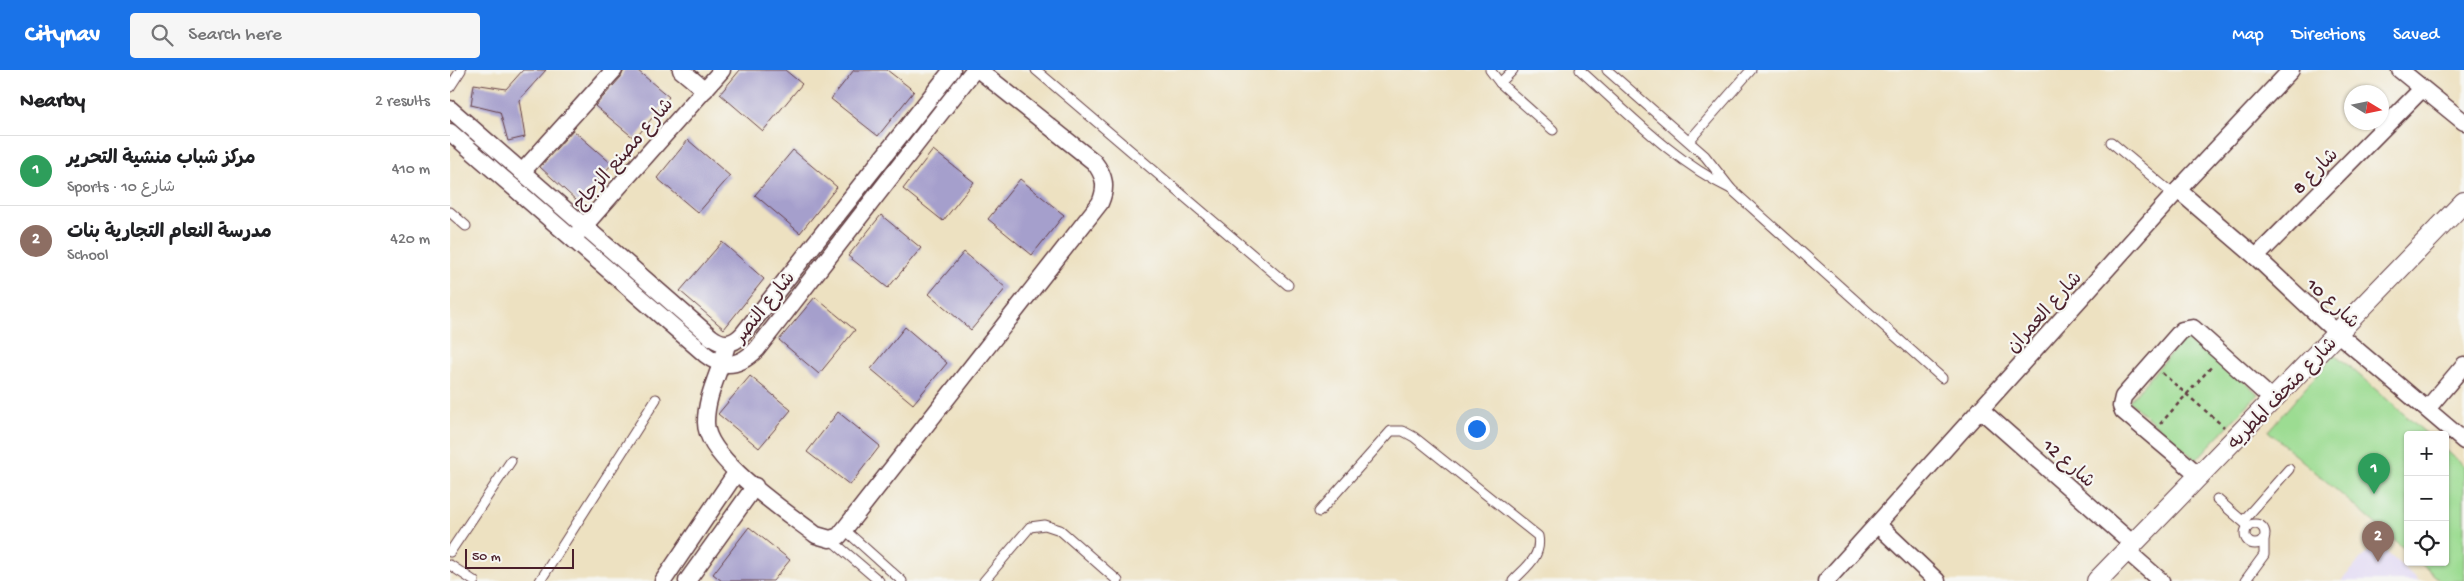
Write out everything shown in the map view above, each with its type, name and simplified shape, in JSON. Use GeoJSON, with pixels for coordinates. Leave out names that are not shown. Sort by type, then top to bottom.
{"type":"FeatureCollection","features":[{"type":"Feature","properties":{"kind":"street"},"geometry":{"type":"LineString","coordinates":[[522,172],[614,70]]}},
{"type":"Feature","properties":{"kind":"street"},"geometry":{"type":"LineString","coordinates":[[682,70],[705,90]]}},
{"type":"Feature","properties":{"kind":"street","name":"شارع مصنع الزجاج"},"geometry":{"type":"LineString","coordinates":[[572,239],[722,70]]}},
{"type":"Feature","properties":{"kind":"street","name":"شارع النصر"},"geometry":{"type":"LineString","coordinates":[[450,132],[706,355],[723,364],[742,361],[757,349],[974,70]]}},
{"type":"Feature","properties":{"kind":"street"},"geometry":{"type":"LineString","coordinates":[[728,344],[723,364],[710,393],[706,424],[710,440],[736,473],[816,535],[830,539],[839,536],[1100,203],[1104,193],[1103,176],[1094,162],[978,70]]}},
{"type":"Feature","properties":{"kind":"street","name":"شارع العمران"},"geometry":{"type":"LineString","coordinates":[[1826,581],[2176,192],[2291,70]]}},
{"type":"Feature","properties":{"kind":"street"},"geometry":{"type":"LineString","coordinates":[[2400,70],[2464,122]]}},
{"type":"Feature","properties":{"kind":"street","name":"شارع النصر"},"geometry":{"type":"LineString","coordinates":[[450,109],[718,343],[728,344],[736,341],[743,334],[945,73]]}},
{"type":"Feature","properties":{"kind":"street","name":"شارع 8"},"geometry":{"type":"LineString","coordinates":[[2256,257],[2422,89]]}},
{"type":"Feature","properties":{"kind":"street","name":"شارع 10"},"geometry":{"type":"LineString","coordinates":[[2176,192],[2256,257],[2338,333],[2464,441]]}},
{"type":"Feature","properties":{"kind":"street","name":"شارع متحف المطريه"},"geometry":{"type":"LineString","coordinates":[[2098,581],[2464,202]]}},
{"type":"Feature","properties":{"kind":"street"},"geometry":{"type":"LineString","coordinates":[[2200,476],[2123,411],[2121,401],[2182,330],[2193,328],[2273,400]]}},
{"type":"Feature","properties":{"kind":"street"},"geometry":{"type":"LineString","coordinates":[[2427,409],[2464,366]]}},
{"type":"Feature","properties":{"kind":"street","name":"شارع 12"},"geometry":{"type":"LineString","coordinates":[[1981,410],[2130,548],[2161,581]]}},
{"type":"Feature","properties":{"kind":"street"},"geometry":{"type":"LineString","coordinates":[[663,581],[736,473]]}},
{"type":"Feature","properties":{"kind":"street"},"geometry":{"type":"LineString","coordinates":[[687,581],[755,486]]}},
{"type":"Feature","properties":{"kind":"street"},"geometry":{"type":"LineString","coordinates":[[1878,525],[1936,581]]}},
{"type":"Feature","properties":{"kind":"lane"},"geometry":{"type":"LineString","coordinates":[[450,87],[462,70]]}},
{"type":"Feature","properties":{"kind":"lane"},"geometry":{"type":"LineString","coordinates":[[1036,70],[1288,285]]}},
{"type":"Feature","properties":{"kind":"lane"},"geometry":{"type":"LineString","coordinates":[[1490,70],[1500,83],[1553,130]]}},
{"type":"Feature","properties":{"kind":"lane"},"geometry":{"type":"LineString","coordinates":[[1500,83],[1513,70]]}},
{"type":"Feature","properties":{"kind":"lane"},"geometry":{"type":"LineString","coordinates":[[1580,70],[1677,156],[1694,169],[1731,189]]}},
{"type":"Feature","properties":{"kind":"lane"},"geometry":{"type":"LineString","coordinates":[[1607,70],[1689,142],[1719,172],[1731,189],[1942,378]]}},
{"type":"Feature","properties":{"kind":"lane"},"geometry":{"type":"LineString","coordinates":[[1689,142],[1751,70]]}},
{"type":"Feature","properties":{"kind":"lane"},"geometry":{"type":"LineString","coordinates":[[2111,142],[2176,192]]}},
{"type":"Feature","properties":{"kind":"lane"},"geometry":{"type":"LineString","coordinates":[[450,212],[466,226]]}},
{"type":"Feature","properties":{"kind":"lane"},"geometry":{"type":"LineString","coordinates":[[540,581],[656,400]]}},
{"type":"Feature","properties":{"kind":"lane"},"geometry":{"type":"LineString","coordinates":[[1319,512],[1391,431],[1403,431],[1414,437],[1538,536],[1540,546],[1537,556],[1513,581]]}},
{"type":"Feature","properties":{"kind":"lane"},"geometry":{"type":"LineString","coordinates":[[450,552],[511,461]]}},
{"type":"Feature","properties":{"kind":"lane"},"geometry":{"type":"LineString","coordinates":[[2264,539],[2257,544],[2249,542],[2246,534],[2246,524],[2289,469]]}},
{"type":"Feature","properties":{"kind":"lane"},"geometry":{"type":"LineString","coordinates":[[2217,498],[2246,524],[2260,525],[2264,531],[2264,555],[2245,581]]}},
{"type":"Feature","properties":{"kind":"lane"},"geometry":{"type":"LineString","coordinates":[[984,581],[1030,528],[1045,525],[1060,530],[1118,581]]}},
{"type":"Feature","properties":{"kind":"lane"},"geometry":{"type":"LineString","coordinates":[[845,530],[902,581]]}},
{"type":"Feature","properties":{"kind":"lane"},"geometry":{"type":"LineString","coordinates":[[830,539],[879,581]]}},
{"type":"Feature","properties":{"kind":"lane"},"geometry":{"type":"LineString","coordinates":[[450,565],[474,581]]}},
{"type":"Feature","properties":{"kind":"path"},"geometry":{"type":"LineString","coordinates":[[2151,435],[2222,354]]}},
{"type":"Feature","properties":{"kind":"path"},"geometry":{"type":"LineString","coordinates":[[2152,364],[2237,438]]}},
{"type":"Feature","properties":{"kind":"shaded area"},"geometry":{"type":"Polygon","coordinates":[[[2376,543],[2419,581],[2341,581],[2376,543]]]}},
{"type":"Feature","properties":{"kind":"green space"},"geometry":{"type":"Polygon","coordinates":[[[2190,332],[2258,394],[2196,460],[2129,401],[2190,332]]]}},
{"type":"Feature","properties":{"kind":"green space"},"geometry":{"type":"Polygon","coordinates":[[[2335,354],[2423,431],[2404,431],[2404,549],[2268,431],[2335,354]]]}},
{"type":"Feature","properties":{"kind":"green space"},"geometry":{"type":"Polygon","coordinates":[[[2449,453],[2464,466],[2464,581],[2441,581],[2424,566],[2449,566],[2449,453]]]}},
{"type":"Feature","properties":{"kind":"building"},"geometry":{"type":"Polygon","coordinates":[[[523,70],[546,70],[519,100],[525,137],[508,141],[500,112],[471,105],[474,84],[506,89],[523,70]]]}},
{"type":"Feature","properties":{"kind":"building"},"geometry":{"type":"Polygon","coordinates":[[[624,70],[637,70],[669,97],[635,139],[595,106],[621,77],[624,70]]]}},
{"type":"Feature","properties":{"kind":"building"},"geometry":{"type":"Polygon","coordinates":[[[740,70],[785,70],[802,84],[763,131],[720,94],[740,70]]]}},
{"type":"Feature","properties":{"kind":"building"},"geometry":{"type":"Polygon","coordinates":[[[854,70],[887,70],[914,91],[878,136],[831,99],[854,70]]]}},
{"type":"Feature","properties":{"kind":"building"},"geometry":{"type":"Polygon","coordinates":[[[573,130],[612,164],[578,202],[540,167],[573,130]]]}},
{"type":"Feature","properties":{"kind":"building"},"geometry":{"type":"Polygon","coordinates":[[[688,140],[730,176],[698,213],[657,178],[688,140]]]}},
{"type":"Feature","properties":{"kind":"building"},"geometry":{"type":"Polygon","coordinates":[[[793,150],[837,187],[800,233],[755,195],[793,150]]]}},
{"type":"Feature","properties":{"kind":"building"},"geometry":{"type":"Polygon","coordinates":[[[933,150],[974,182],[943,221],[903,189],[933,150]]]}},
{"type":"Feature","properties":{"kind":"building"},"geometry":{"type":"Polygon","coordinates":[[[1020,179],[1064,215],[1032,255],[988,219],[1020,179]]]}},
{"type":"Feature","properties":{"kind":"building"},"geometry":{"type":"Polygon","coordinates":[[[881,215],[921,248],[888,288],[848,256],[881,215]]]}},
{"type":"Feature","properties":{"kind":"building"},"geometry":{"type":"Polygon","coordinates":[[[722,242],[764,279],[724,329],[680,291],[722,242]]]}},
{"type":"Feature","properties":{"kind":"building"},"geometry":{"type":"Polygon","coordinates":[[[964,252],[1006,288],[971,330],[929,294],[964,252]]]}},
{"type":"Feature","properties":{"kind":"building"},"geometry":{"type":"Polygon","coordinates":[[[815,297],[855,330],[819,374],[779,340],[815,297]]]}},
{"type":"Feature","properties":{"kind":"building"},"geometry":{"type":"Polygon","coordinates":[[[905,327],[947,363],[913,404],[871,369],[905,327]]]}},
{"type":"Feature","properties":{"kind":"building"},"geometry":{"type":"Polygon","coordinates":[[[750,376],[791,410],[759,448],[718,414],[750,376]]]}},
{"type":"Feature","properties":{"kind":"building"},"geometry":{"type":"Polygon","coordinates":[[[838,412],[880,446],[850,485],[807,452],[838,412]]]}},
{"type":"Feature","properties":{"kind":"building"},"geometry":{"type":"Polygon","coordinates":[[[749,527],[790,560],[773,581],[722,581],[713,574],[749,527]]]}},
{"type":"Feature","properties":{"kind":"place","name":"مركز شباب منشية التحرير"},"geometry":{"type":"Point","coordinates":[2374,494]}},
{"type":"Feature","properties":{"kind":"place","name":"مدرسة النعام التجارية بنات"},"geometry":{"type":"Point","coordinates":[2378,562]}}]}
